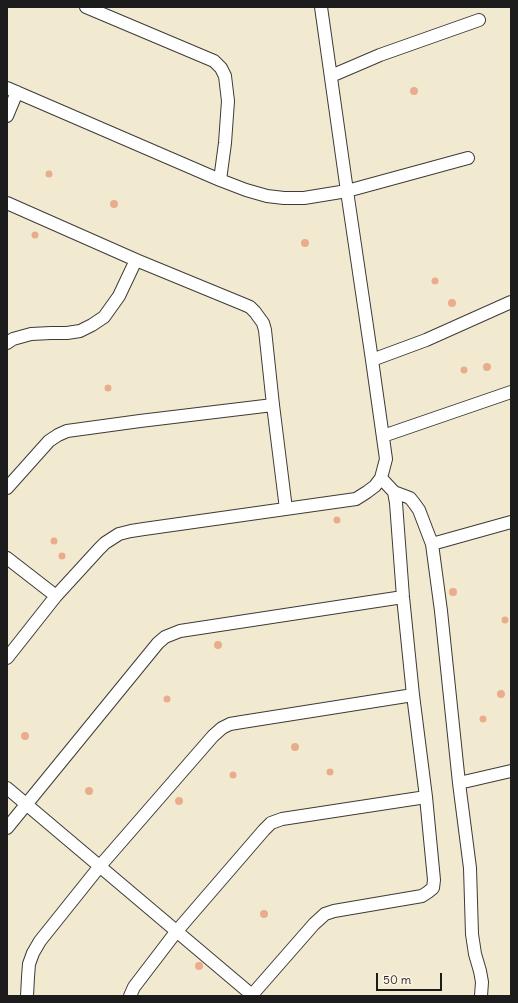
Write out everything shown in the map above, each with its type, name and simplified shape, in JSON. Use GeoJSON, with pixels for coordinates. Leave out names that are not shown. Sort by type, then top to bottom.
{"type":"FeatureCollection","features":[{"type":"Feature","properties":{"kind":"street"},"geometry":{"type":"LineString","coordinates":[[86,7],[214,61],[221,68],[225,76],[228,101],[220,180]]}},
{"type":"Feature","properties":{"kind":"street"},"geometry":{"type":"LineString","coordinates":[[7,658],[56,596],[105,543],[119,534],[144,529],[356,499],[375,486],[381,478],[386,459],[321,7]]}},
{"type":"Feature","properties":{"kind":"street"},"geometry":{"type":"LineString","coordinates":[[331,76],[380,55],[479,20]]}},
{"type":"Feature","properties":{"kind":"street"},"geometry":{"type":"LineString","coordinates":[[7,116],[12,90],[220,180],[267,196],[284,198],[304,198],[347,191],[468,158]]}},
{"type":"Feature","properties":{"kind":"street"},"geometry":{"type":"LineString","coordinates":[[7,203],[136,260],[250,307],[255,312],[263,323],[265,330],[286,509]]}},
{"type":"Feature","properties":{"kind":"street"},"geometry":{"type":"LineString","coordinates":[[7,343],[14,339],[31,334],[67,333],[80,331],[92,325],[104,317],[119,296],[136,260]]}},
{"type":"Feature","properties":{"kind":"street"},"geometry":{"type":"LineString","coordinates":[[372,360],[426,340],[511,302]]}},
{"type":"Feature","properties":{"kind":"street"},"geometry":{"type":"LineString","coordinates":[[383,436],[511,392]]}},
{"type":"Feature","properties":{"kind":"street"},"geometry":{"type":"LineString","coordinates":[[7,488],[50,441],[58,435],[67,432],[125,423],[273,405]]}},
{"type":"Feature","properties":{"kind":"street"},"geometry":{"type":"LineString","coordinates":[[381,478],[394,492],[410,498],[414,503],[419,510],[432,544],[470,868],[472,934],[482,982],[481,996]]}},
{"type":"Feature","properties":{"kind":"street"},"geometry":{"type":"LineString","coordinates":[[7,788],[251,996],[314,924],[325,914],[334,911],[422,896],[428,892],[433,888],[434,880],[426,797],[413,695],[394,492]]}},
{"type":"Feature","properties":{"kind":"street"},"geometry":{"type":"LineString","coordinates":[[432,544],[511,522]]}},
{"type":"Feature","properties":{"kind":"street"},"geometry":{"type":"LineString","coordinates":[[7,558],[56,596]]}},
{"type":"Feature","properties":{"kind":"street"},"geometry":{"type":"LineString","coordinates":[[7,828],[158,643],[165,637],[180,631],[403,597]]}},
{"type":"Feature","properties":{"kind":"street"},"geometry":{"type":"LineString","coordinates":[[27,996],[29,964],[33,952],[40,941],[100,866],[213,736],[222,728],[230,724],[413,695]]}},
{"type":"Feature","properties":{"kind":"street"},"geometry":{"type":"LineString","coordinates":[[459,783],[511,771]]}},
{"type":"Feature","properties":{"kind":"street"},"geometry":{"type":"LineString","coordinates":[[130,996],[134,988],[176,932],[271,823],[282,819],[426,797]]}},
{"type":"Feature","properties":{"kind":"building"},"geometry":{"type":"Polygon","coordinates":[[[414,87],[417,88],[417,94],[414,95],[411,94],[410,91],[411,88],[414,87]]]}},
{"type":"Feature","properties":{"kind":"building"},"geometry":{"type":"Polygon","coordinates":[[[49,170],[52,171],[52,177],[49,178],[46,177],[45,174],[46,171],[49,170]]]}},
{"type":"Feature","properties":{"kind":"building"},"geometry":{"type":"Polygon","coordinates":[[[114,200],[117,201],[117,207],[114,208],[111,207],[110,204],[111,201],[114,200]]]}},
{"type":"Feature","properties":{"kind":"building"},"geometry":{"type":"Polygon","coordinates":[[[35,231],[38,232],[38,238],[35,239],[32,238],[31,235],[32,232],[35,231]]]}},
{"type":"Feature","properties":{"kind":"building"},"geometry":{"type":"Polygon","coordinates":[[[305,239],[308,240],[308,246],[305,247],[302,246],[301,243],[302,240],[305,239]]]}},
{"type":"Feature","properties":{"kind":"building"},"geometry":{"type":"Polygon","coordinates":[[[435,277],[438,278],[438,284],[435,285],[432,284],[431,281],[432,278],[435,277]]]}},
{"type":"Feature","properties":{"kind":"building"},"geometry":{"type":"Polygon","coordinates":[[[452,299],[455,300],[455,306],[452,307],[449,306],[448,303],[449,300],[452,299]]]}},
{"type":"Feature","properties":{"kind":"building"},"geometry":{"type":"Polygon","coordinates":[[[487,363],[490,364],[490,370],[487,371],[484,370],[483,367],[484,364],[487,363]]]}},
{"type":"Feature","properties":{"kind":"building"},"geometry":{"type":"Polygon","coordinates":[[[464,366],[467,367],[467,373],[464,374],[461,373],[460,370],[461,367],[464,366]]]}},
{"type":"Feature","properties":{"kind":"building"},"geometry":{"type":"Polygon","coordinates":[[[108,384],[111,385],[111,391],[108,392],[105,391],[104,388],[105,385],[108,384]]]}},
{"type":"Feature","properties":{"kind":"building"},"geometry":{"type":"Polygon","coordinates":[[[337,516],[340,517],[340,523],[337,524],[334,523],[333,520],[334,517],[337,516]]]}},
{"type":"Feature","properties":{"kind":"building"},"geometry":{"type":"Polygon","coordinates":[[[54,537],[57,538],[57,544],[54,545],[51,544],[50,541],[51,538],[54,537]]]}},
{"type":"Feature","properties":{"kind":"building"},"geometry":{"type":"Polygon","coordinates":[[[62,552],[65,553],[65,559],[62,560],[59,559],[58,556],[59,553],[62,552]]]}},
{"type":"Feature","properties":{"kind":"building"},"geometry":{"type":"Polygon","coordinates":[[[453,588],[456,589],[456,595],[453,596],[450,595],[449,592],[450,589],[453,588]]]}},
{"type":"Feature","properties":{"kind":"building"},"geometry":{"type":"Polygon","coordinates":[[[505,616],[508,617],[508,623],[505,624],[502,623],[501,620],[502,617],[505,616]]]}},
{"type":"Feature","properties":{"kind":"building"},"geometry":{"type":"Polygon","coordinates":[[[218,641],[221,642],[221,648],[218,649],[215,648],[214,645],[215,642],[218,641]]]}},
{"type":"Feature","properties":{"kind":"building"},"geometry":{"type":"Polygon","coordinates":[[[501,690],[504,691],[504,697],[501,698],[498,697],[497,694],[498,691],[501,690]]]}},
{"type":"Feature","properties":{"kind":"building"},"geometry":{"type":"Polygon","coordinates":[[[167,695],[170,696],[170,702],[167,703],[164,702],[163,699],[164,696],[167,695]]]}},
{"type":"Feature","properties":{"kind":"building"},"geometry":{"type":"Polygon","coordinates":[[[483,715],[486,716],[486,722],[483,723],[480,722],[479,719],[480,716],[483,715]]]}},
{"type":"Feature","properties":{"kind":"building"},"geometry":{"type":"Polygon","coordinates":[[[25,732],[28,733],[28,739],[25,740],[22,739],[21,736],[22,733],[25,732]]]}},
{"type":"Feature","properties":{"kind":"building"},"geometry":{"type":"Polygon","coordinates":[[[295,743],[298,744],[298,750],[295,751],[292,750],[291,747],[292,744],[295,743]]]}},
{"type":"Feature","properties":{"kind":"building"},"geometry":{"type":"Polygon","coordinates":[[[330,768],[333,769],[333,775],[330,776],[327,775],[326,772],[327,769],[330,768]]]}},
{"type":"Feature","properties":{"kind":"building"},"geometry":{"type":"Polygon","coordinates":[[[233,771],[236,772],[236,778],[233,779],[230,778],[229,775],[230,772],[233,771]]]}},
{"type":"Feature","properties":{"kind":"building"},"geometry":{"type":"Polygon","coordinates":[[[89,787],[92,788],[92,794],[89,795],[86,794],[85,791],[86,788],[89,787]]]}},
{"type":"Feature","properties":{"kind":"building"},"geometry":{"type":"Polygon","coordinates":[[[179,797],[182,798],[182,804],[179,805],[176,804],[175,801],[176,798],[179,797]]]}},
{"type":"Feature","properties":{"kind":"building"},"geometry":{"type":"Polygon","coordinates":[[[264,910],[267,911],[267,917],[264,918],[261,917],[260,914],[261,911],[264,910]]]}},
{"type":"Feature","properties":{"kind":"building"},"geometry":{"type":"Polygon","coordinates":[[[199,962],[202,963],[202,969],[199,970],[196,969],[195,966],[196,963],[199,962]]]}}]}
